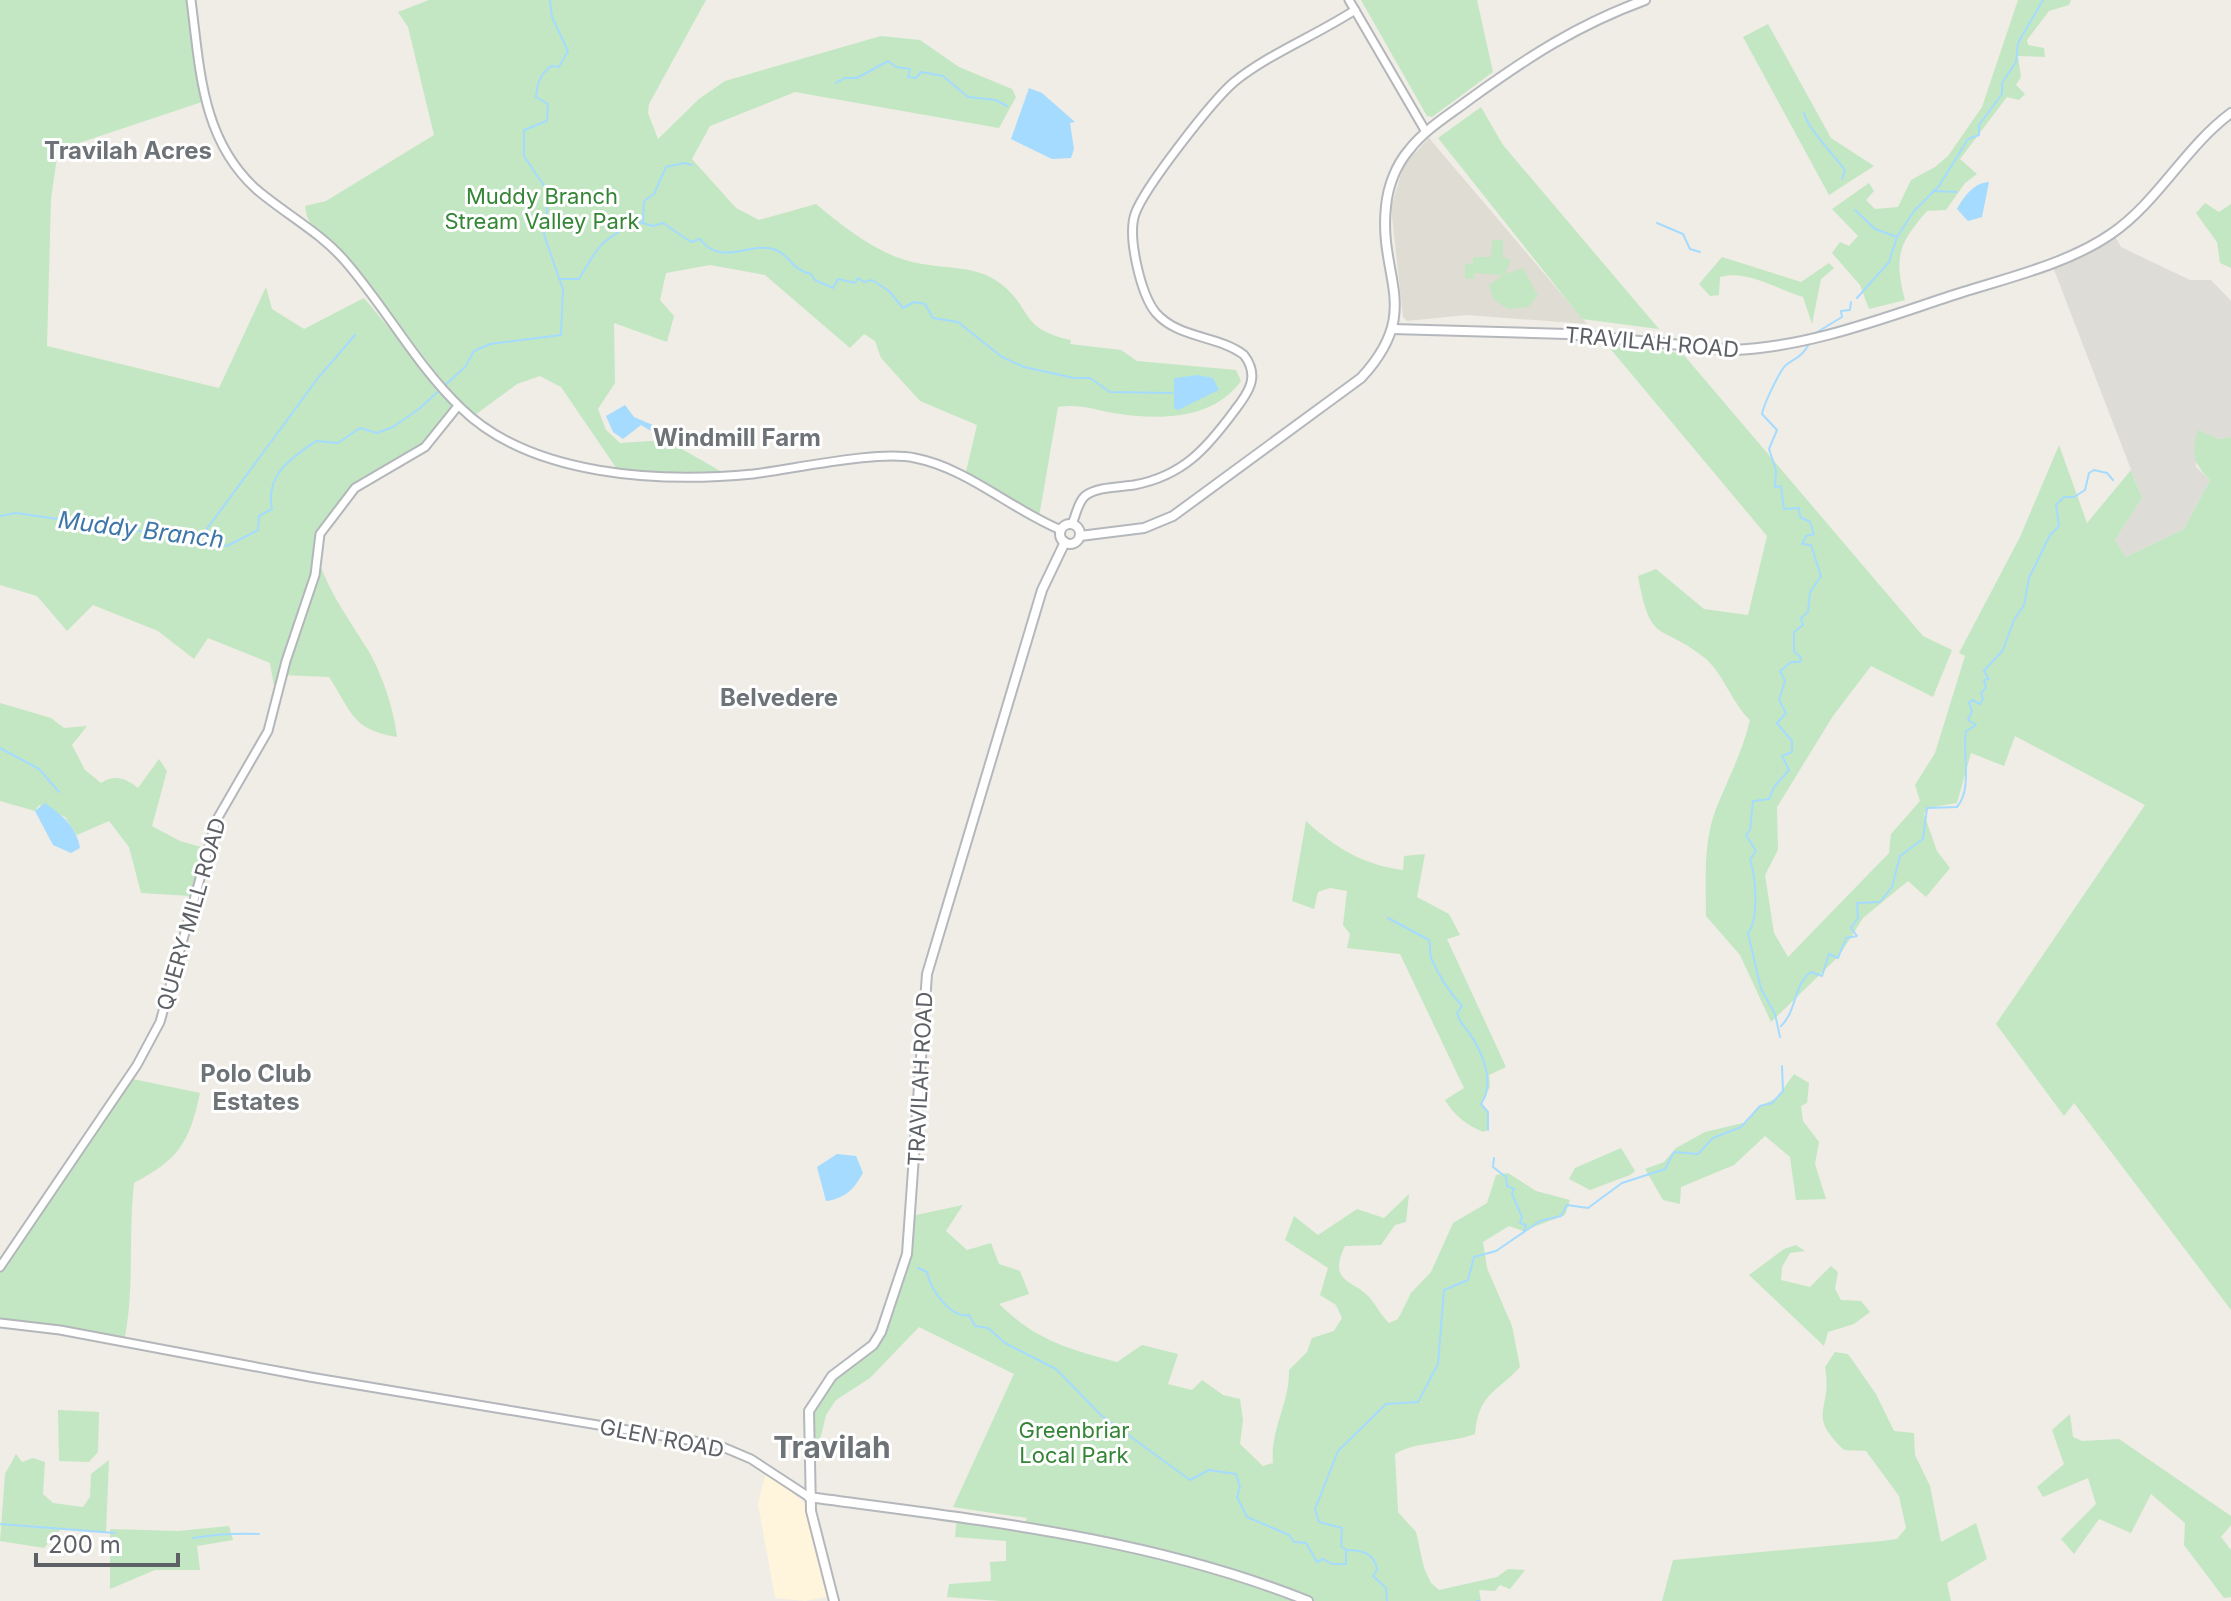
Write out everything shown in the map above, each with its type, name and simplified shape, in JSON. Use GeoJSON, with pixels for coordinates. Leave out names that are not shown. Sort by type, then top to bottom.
{"type":"FeatureCollection","features":[{"type":"Feature","properties":{"kind":"main road"},"geometry":{"type":"LineString","coordinates":[[1080,536],[1079,529],[1072,524],[1061,530],[1065,542],[1074,543],[1080,536],[1144,528],[1189,506],[1361,378],[1381,354],[1392,329],[1396,292],[1386,205],[1396,170],[1426,132],[1569,31],[1645,0]]}},
{"type":"Feature","properties":{"kind":"main road","name":"TRAVILAH ROAD"},"geometry":{"type":"LineString","coordinates":[[1392,329],[1567,334],[1733,350],[1758,349],[1823,336],[1993,282],[2096,243],[2130,218],[2195,145],[2231,113]]}},
{"type":"Feature","properties":{"kind":"main road","name":"TRAVILAH ROAD"},"geometry":{"type":"LineString","coordinates":[[834,1601],[809,1497],[808,1423],[812,1403],[832,1376],[873,1345],[881,1332],[907,1254],[927,974],[1042,590],[1065,542]]}},
{"type":"Feature","properties":{"kind":"main road","name":"GLEN ROAD"},"geometry":{"type":"LineString","coordinates":[[809,1497],[1059,1531],[1216,1571],[1308,1601]]}},
{"type":"Feature","properties":{"kind":"street"},"geometry":{"type":"LineString","coordinates":[[191,0],[205,100],[218,139],[256,189],[332,247],[345,261],[458,406],[486,429],[565,463],[601,471],[719,476],[912,457],[944,469],[1061,530]]}},
{"type":"Feature","properties":{"kind":"street"},"geometry":{"type":"LineString","coordinates":[[1349,0],[1426,132]]}},
{"type":"Feature","properties":{"kind":"street"},"geometry":{"type":"LineString","coordinates":[[1072,524],[1081,501],[1089,493],[1156,479],[1184,467],[1215,437],[1251,389],[1252,372],[1244,355],[1236,349],[1167,323],[1151,306],[1140,280],[1134,236],[1139,207],[1182,144],[1235,82],[1355,10]]}},
{"type":"Feature","properties":{"kind":"street","name":"QUERY MILL ROAD"},"geometry":{"type":"LineString","coordinates":[[0,1267],[152,1041],[170,990],[216,821],[268,731],[299,619],[315,575],[320,534],[346,498],[373,476],[425,447],[458,406]]}},
{"type":"Feature","properties":{"kind":"street","name":"GLEN ROAD"},"geometry":{"type":"LineString","coordinates":[[0,1323],[60,1330],[310,1377],[718,1445],[751,1459],[809,1497]]}},
{"type":"Feature","properties":{"kind":"shaded area"},"geometry":{"type":"Polygon","coordinates":[[[1429,138],[1587,324],[1466,315],[1407,321],[1403,317],[1391,207],[1404,165],[1429,138]]]}},
{"type":"Feature","properties":{"kind":"shaded area"},"geometry":{"type":"Polygon","coordinates":[[[2113,233],[2121,247],[2190,280],[2211,280],[2231,301],[2231,437],[2219,439],[2199,431],[2196,467],[2210,480],[2184,529],[2126,557],[2115,540],[2142,498],[2051,262],[2113,233]]]}},
{"type":"Feature","properties":{"kind":"shaded area"},"geometry":{"type":"Polygon","coordinates":[[[766,1472],[806,1504],[831,1596],[805,1601],[775,1598],[758,1504],[766,1472]]]}},
{"type":"Feature","properties":{"kind":"green space"},"geometry":{"type":"Polygon","coordinates":[[[0,0],[186,0],[202,102],[58,150],[51,199],[47,346],[219,388],[266,287],[272,309],[304,329],[364,298],[452,404],[431,436],[351,490],[324,524],[316,540],[318,558],[329,586],[383,681],[397,737],[371,730],[355,718],[329,677],[283,675],[277,704],[270,663],[208,638],[194,659],[158,631],[93,605],[67,631],[37,596],[0,585],[0,0]]]}},
{"type":"Feature","properties":{"kind":"green space","name":"Muddy Branch Stream Valley Park"},"geometry":{"type":"Polygon","coordinates":[[[429,0],[706,0],[649,104],[648,113],[658,139],[699,99],[725,81],[881,36],[920,40],[959,67],[1012,89],[1016,97],[999,128],[795,92],[710,126],[692,159],[736,208],[759,220],[816,204],[876,248],[890,254],[917,263],[971,271],[992,278],[1011,293],[1034,324],[1071,340],[1070,344],[1121,350],[1137,361],[1236,370],[1241,381],[1215,404],[1183,415],[1148,417],[1080,407],[1058,407],[1039,517],[965,476],[977,425],[920,401],[881,358],[875,341],[864,334],[850,348],[765,275],[710,265],[666,273],[660,300],[674,316],[667,342],[614,323],[615,383],[598,409],[606,430],[620,443],[666,440],[729,476],[619,472],[561,387],[540,376],[517,384],[475,415],[440,377],[345,255],[314,228],[305,206],[326,201],[434,135],[408,27],[398,12],[429,0]]]}},
{"type":"Feature","properties":{"kind":"green space"},"geometry":{"type":"Polygon","coordinates":[[[1361,0],[1477,0],[1493,72],[1432,117],[1427,116],[1361,0]]]}},
{"type":"Feature","properties":{"kind":"green space"},"geometry":{"type":"Polygon","coordinates":[[[2018,0],[2071,0],[2069,5],[2049,11],[2027,40],[2028,45],[2044,48],[2045,57],[2018,56],[2021,77],[2016,85],[2025,94],[2019,100],[2007,97],[1960,159],[1977,174],[1965,183],[1946,210],[1927,211],[1904,242],[1899,262],[1905,300],[1869,309],[1860,285],[1832,253],[1840,242],[1849,246],[1858,236],[1832,209],[1869,183],[1874,191],[1866,200],[1875,209],[1898,207],[1911,180],[1948,156],[1982,107],[2018,0]]]}},
{"type":"Feature","properties":{"kind":"green space"},"geometry":{"type":"Polygon","coordinates":[[[1768,24],[1831,138],[1874,166],[1829,195],[1743,37],[1768,24]]]}},
{"type":"Feature","properties":{"kind":"green space"},"geometry":{"type":"Polygon","coordinates":[[[1481,107],[1503,145],[1659,329],[1582,319],[1438,138],[1481,107]]]}},
{"type":"Feature","properties":{"kind":"green space"},"geometry":{"type":"Polygon","coordinates":[[[2205,203],[2219,212],[2231,204],[2231,268],[2220,263],[2217,242],[2196,213],[2205,203]]]}},
{"type":"Feature","properties":{"kind":"green space"},"geometry":{"type":"Polygon","coordinates":[[[1492,240],[1503,240],[1503,257],[1511,260],[1505,274],[1523,268],[1538,296],[1528,307],[1508,309],[1493,299],[1489,285],[1503,275],[1474,273],[1474,279],[1465,278],[1465,264],[1473,263],[1473,257],[1491,257],[1492,240]]]}},
{"type":"Feature","properties":{"kind":"green space"},"geometry":{"type":"Polygon","coordinates":[[[1722,257],[1801,282],[1829,263],[1834,268],[1821,279],[1812,324],[1803,297],[1752,278],[1720,277],[1719,295],[1710,296],[1699,284],[1722,257]]]}},
{"type":"Feature","properties":{"kind":"green space"},"geometry":{"type":"Polygon","coordinates":[[[1608,346],[1682,353],[1923,636],[1952,650],[1933,697],[1871,666],[1833,716],[1777,807],[1778,850],[1765,875],[1774,933],[1788,957],[1889,853],[1891,834],[1920,801],[1915,785],[1935,753],[1965,656],[1959,653],[2020,537],[2059,445],[2087,523],[2131,470],[2142,498],[2115,540],[2126,557],[2184,529],[2210,480],[2195,458],[2198,430],[2219,439],[2231,437],[2231,1310],[2074,1103],[2064,1116],[1996,1024],[2145,805],[2015,736],[2004,766],[1971,753],[1957,803],[1927,808],[1924,814],[1937,851],[1950,868],[1926,897],[1908,881],[1863,918],[1839,956],[1771,1022],[1740,955],[1706,916],[1709,834],[1750,720],[1706,659],[1653,624],[1638,576],[1656,569],[1704,609],[1748,615],[1767,536],[1608,346]]]}},
{"type":"Feature","properties":{"kind":"green space"},"geometry":{"type":"Polygon","coordinates":[[[0,703],[51,718],[64,728],[87,726],[72,745],[85,770],[101,783],[120,778],[138,788],[159,759],[167,771],[152,826],[180,841],[208,849],[191,914],[190,896],[141,893],[129,847],[109,821],[77,835],[65,817],[39,805],[35,811],[0,801],[0,703]]]}},
{"type":"Feature","properties":{"kind":"green space"},"geometry":{"type":"Polygon","coordinates":[[[1306,821],[1339,847],[1389,868],[1403,870],[1404,856],[1425,854],[1417,897],[1449,914],[1460,935],[1447,939],[1506,1067],[1489,1075],[1490,1087],[1481,1104],[1488,1112],[1488,1130],[1483,1132],[1466,1123],[1445,1100],[1464,1088],[1400,954],[1347,948],[1350,934],[1343,925],[1347,891],[1330,888],[1318,892],[1314,909],[1292,901],[1306,821]]]}},
{"type":"Feature","properties":{"kind":"green space"},"geometry":{"type":"Polygon","coordinates":[[[1794,1074],[1809,1083],[1807,1103],[1801,1106],[1803,1121],[1819,1142],[1815,1164],[1826,1199],[1796,1200],[1790,1157],[1765,1136],[1734,1165],[1681,1187],[1680,1204],[1663,1200],[1645,1169],[1664,1162],[1676,1148],[1705,1132],[1747,1122],[1760,1106],[1777,1098],[1794,1074]]]}},
{"type":"Feature","properties":{"kind":"green space"},"geometry":{"type":"Polygon","coordinates":[[[128,1078],[200,1093],[192,1125],[180,1147],[162,1165],[134,1183],[129,1302],[124,1342],[0,1323],[0,1267],[128,1078]]]}},
{"type":"Feature","properties":{"kind":"green space"},"geometry":{"type":"Polygon","coordinates":[[[1621,1148],[1635,1171],[1630,1175],[1590,1190],[1569,1179],[1575,1168],[1621,1148]]]}},
{"type":"Feature","properties":{"kind":"green space","name":"Greenbriar Local Park"},"geometry":{"type":"Polygon","coordinates":[[[1508,1173],[1536,1191],[1570,1200],[1565,1215],[1523,1231],[1509,1226],[1483,1242],[1487,1268],[1512,1326],[1520,1367],[1484,1402],[1475,1434],[1412,1447],[1395,1454],[1398,1512],[1416,1532],[1424,1568],[1431,1583],[1439,1590],[1497,1577],[1508,1569],[1525,1570],[1510,1589],[1500,1585],[1495,1591],[1479,1590],[1481,1601],[1000,1601],[947,1597],[949,1584],[991,1581],[990,1562],[1006,1561],[1006,1541],[955,1537],[957,1517],[1024,1525],[1027,1518],[953,1507],[1014,1374],[919,1327],[870,1378],[836,1400],[826,1415],[821,1436],[808,1460],[809,1411],[832,1376],[873,1345],[897,1292],[911,1225],[916,1215],[963,1205],[946,1231],[967,1250],[991,1243],[999,1264],[1020,1271],[1029,1294],[999,1304],[1040,1335],[1068,1348],[1117,1362],[1142,1345],[1178,1354],[1168,1384],[1192,1390],[1202,1380],[1223,1395],[1240,1399],[1243,1420],[1240,1444],[1263,1466],[1273,1463],[1274,1439],[1289,1370],[1307,1352],[1312,1338],[1334,1331],[1342,1318],[1336,1305],[1320,1295],[1328,1268],[1285,1240],[1294,1216],[1318,1235],[1357,1209],[1384,1218],[1409,1194],[1406,1222],[1395,1225],[1381,1245],[1345,1246],[1340,1258],[1341,1274],[1369,1297],[1389,1323],[1398,1319],[1411,1293],[1431,1272],[1453,1223],[1487,1203],[1496,1175],[1508,1173]]]}},
{"type":"Feature","properties":{"kind":"green space"},"geometry":{"type":"Polygon","coordinates":[[[1796,1245],[1805,1251],[1790,1253],[1782,1267],[1781,1280],[1810,1287],[1831,1266],[1838,1272],[1835,1289],[1841,1300],[1861,1301],[1870,1312],[1854,1324],[1828,1332],[1824,1346],[1749,1275],[1784,1249],[1796,1245]]]}},
{"type":"Feature","properties":{"kind":"green space"},"geometry":{"type":"Polygon","coordinates":[[[1835,1352],[1848,1354],[1876,1394],[1894,1431],[1914,1433],[1915,1455],[1930,1486],[1941,1542],[1976,1523],[1987,1559],[1947,1583],[1951,1601],[1662,1601],[1673,1560],[1897,1539],[1906,1528],[1899,1496],[1866,1451],[1844,1450],[1826,1428],[1823,1419],[1827,1382],[1825,1367],[1835,1352]]]}},
{"type":"Feature","properties":{"kind":"green space"},"geometry":{"type":"Polygon","coordinates":[[[58,1410],[99,1412],[98,1452],[89,1462],[59,1461],[58,1410]]]}},
{"type":"Feature","properties":{"kind":"green space"},"geometry":{"type":"Polygon","coordinates":[[[2070,1414],[2073,1437],[2082,1441],[2119,1439],[2231,1516],[2231,1525],[2221,1537],[2231,1550],[2231,1597],[2224,1598],[2184,1545],[2185,1523],[2151,1494],[2131,1533],[2099,1519],[2074,1554],[2061,1539],[2096,1504],[2088,1478],[2043,1497],[2037,1487],[2064,1464],[2052,1430],[2070,1414]]]}},
{"type":"Feature","properties":{"kind":"green space"},"geometry":{"type":"Polygon","coordinates":[[[16,1454],[22,1462],[33,1458],[45,1462],[43,1494],[53,1503],[83,1507],[90,1497],[91,1474],[109,1460],[106,1532],[61,1529],[44,1548],[0,1541],[5,1474],[16,1454]]]}},
{"type":"Feature","properties":{"kind":"green space"},"geometry":{"type":"Polygon","coordinates":[[[229,1526],[233,1540],[197,1546],[200,1570],[155,1570],[110,1589],[110,1529],[178,1531],[229,1526]]]}},
{"type":"Feature","properties":{"kind":"water"},"geometry":{"type":"Polygon","coordinates":[[[1029,88],[1042,93],[1075,122],[1070,123],[1074,149],[1071,158],[1052,159],[1011,139],[1029,88]]]}},
{"type":"Feature","properties":{"kind":"water"},"geometry":{"type":"Polygon","coordinates":[[[1989,182],[1982,217],[1968,221],[1957,209],[1970,191],[1989,182]]]}},
{"type":"Feature","properties":{"kind":"water"},"geometry":{"type":"Polygon","coordinates":[[[1198,375],[1213,378],[1219,390],[1178,410],[1174,408],[1174,378],[1198,375]]]}},
{"type":"Feature","properties":{"kind":"water"},"geometry":{"type":"Polygon","coordinates":[[[625,405],[634,417],[655,426],[651,431],[641,425],[623,439],[613,432],[606,416],[625,405]]]}},
{"type":"Feature","properties":{"kind":"water"},"geometry":{"type":"Polygon","coordinates":[[[45,803],[68,822],[80,848],[71,853],[53,845],[35,811],[45,803]]]}},
{"type":"Feature","properties":{"kind":"water"},"geometry":{"type":"Polygon","coordinates":[[[837,1154],[856,1156],[863,1173],[848,1192],[826,1201],[817,1167],[837,1154]]]}},
{"type":"Feature","properties":{"kind":"waterway","name":"Muddy Branch"},"geometry":{"type":"LineString","coordinates":[[0,516],[16,513],[140,531],[184,543],[227,546],[258,530],[259,516],[272,509],[273,486],[282,468],[316,441],[338,443],[360,428],[377,433],[393,427],[419,409],[465,367],[474,351],[490,344],[561,335],[563,289],[544,235],[549,193],[524,156],[524,130],[547,121],[548,104],[536,97],[540,80],[551,66],[559,67],[568,51],[552,17],[550,0]]}},
{"type":"Feature","properties":{"kind":"waterway"},"geometry":{"type":"LineString","coordinates":[[1857,298],[1889,262],[1897,237],[1914,211],[1939,186],[1968,139],[1979,135],[1979,125],[2002,94],[2002,83],[2016,62],[2018,43],[2043,0]]}},
{"type":"Feature","properties":{"kind":"waterway"},"geometry":{"type":"LineString","coordinates":[[836,83],[845,78],[857,78],[888,61],[896,67],[910,69],[908,77],[916,78],[921,72],[943,76],[968,97],[996,100],[1007,106]]}},
{"type":"Feature","properties":{"kind":"waterway"},"geometry":{"type":"LineString","coordinates":[[1804,113],[1816,134],[1845,170],[1842,179]]}},
{"type":"Feature","properties":{"kind":"waterway"},"geometry":{"type":"LineString","coordinates":[[643,223],[644,201],[654,194],[666,167],[684,163],[692,165]]}},
{"type":"Feature","properties":{"kind":"waterway"},"geometry":{"type":"LineString","coordinates":[[1933,191],[1956,192]]}},
{"type":"Feature","properties":{"kind":"waterway"},"geometry":{"type":"LineString","coordinates":[[1855,210],[1875,229],[1897,237]]}},
{"type":"Feature","properties":{"kind":"waterway"},"geometry":{"type":"LineString","coordinates":[[561,279],[579,279],[602,244],[636,221],[653,226],[663,223],[691,242],[700,239],[717,252],[757,248],[776,250],[815,280],[833,288],[838,279],[855,283],[858,278],[864,282],[872,280],[889,291],[903,308],[914,302],[925,304],[933,318],[958,322],[1002,357],[1024,367],[1074,378],[1090,378],[1110,392],[1172,393]]}},
{"type":"Feature","properties":{"kind":"waterway"},"geometry":{"type":"LineString","coordinates":[[1657,223],[1683,234],[1690,249],[1700,252]]}},
{"type":"Feature","properties":{"kind":"waterway"},"geometry":{"type":"LineString","coordinates":[[1814,334],[1842,317],[1841,311],[1850,310],[1851,302]]}},
{"type":"Feature","properties":{"kind":"waterway"},"geometry":{"type":"LineString","coordinates":[[198,541],[318,378],[355,335]]}},
{"type":"Feature","properties":{"kind":"waterway"},"geometry":{"type":"LineString","coordinates":[[1780,1037],[1775,1014],[1761,989],[1748,933],[1754,918],[1755,898],[1750,860],[1756,851],[1746,835],[1750,830],[1753,801],[1769,799],[1774,787],[1789,770],[1782,756],[1792,752],[1792,741],[1777,723],[1786,713],[1779,700],[1785,681],[1780,671],[1791,662],[1800,662],[1801,658],[1794,651],[1794,632],[1803,625],[1801,618],[1808,612],[1810,592],[1821,576],[1811,545],[1802,544],[1806,536],[1814,534],[1810,522],[1800,517],[1799,508],[1784,509],[1781,486],[1775,487],[1776,470],[1769,449],[1777,430],[1762,414],[1783,368],[1801,355],[1809,344]]}},
{"type":"Feature","properties":{"kind":"waterway"},"geometry":{"type":"LineString","coordinates":[[1781,1026],[1805,977],[1811,972],[1822,976],[1829,954],[1838,958],[1846,938],[1857,936],[1851,928],[1858,918],[1857,903],[1880,902],[1892,887],[1900,856],[1923,839],[1927,808],[1957,807],[1962,799],[1966,781],[1966,731],[1976,725],[1968,720],[1972,711],[1969,703],[1972,700],[1980,704],[1983,699],[1984,680],[1989,679],[1984,671],[2003,650],[2014,620],[2024,605],[2029,578],[2050,535],[2059,526],[2056,505],[2064,497],[2074,497],[2085,490],[2089,473],[2094,470],[2107,473],[2113,480]]}},
{"type":"Feature","properties":{"kind":"waterway"},"geometry":{"type":"LineString","coordinates":[[0,748],[39,769],[59,792]]}},
{"type":"Feature","properties":{"kind":"waterway"},"geometry":{"type":"LineString","coordinates":[[1388,918],[1429,940],[1435,966],[1462,1006],[1457,1013],[1460,1021],[1479,1050],[1487,1072],[1486,1094],[1481,1104],[1488,1112],[1488,1130]]}},
{"type":"Feature","properties":{"kind":"waterway"},"geometry":{"type":"LineString","coordinates":[[1387,1601],[1386,1588],[1373,1576],[1377,1570],[1373,1559],[1366,1553],[1346,1550],[1341,1546],[1342,1528],[1319,1522],[1315,1509],[1338,1451],[1386,1404],[1418,1402],[1438,1364],[1444,1290],[1468,1280],[1474,1257],[1496,1251],[1540,1221],[1561,1216],[1567,1205],[1588,1208],[1622,1183],[1665,1169],[1674,1152],[1698,1154],[1713,1138],[1741,1127],[1760,1106],[1772,1103],[1783,1091],[1782,1066]]}},
{"type":"Feature","properties":{"kind":"waterway"},"geometry":{"type":"LineString","coordinates":[[1494,1158],[1493,1167],[1506,1177],[1507,1186],[1514,1189],[1512,1194],[1522,1217],[1520,1223],[1526,1225],[1524,1231]]}},
{"type":"Feature","properties":{"kind":"waterway"},"geometry":{"type":"LineString","coordinates":[[918,1268],[927,1272],[937,1294],[949,1308],[969,1315],[975,1326],[988,1328],[1005,1343],[1056,1369],[1101,1415],[1190,1480],[1209,1470],[1236,1474],[1240,1487],[1237,1497],[1247,1517],[1289,1535],[1294,1542],[1306,1543],[1317,1562],[1323,1559],[1332,1564],[1346,1564],[1346,1550]]}},
{"type":"Feature","properties":{"kind":"waterway"},"geometry":{"type":"LineString","coordinates":[[0,1524],[115,1533]]}},
{"type":"Feature","properties":{"kind":"waterway"},"geometry":{"type":"LineString","coordinates":[[193,1538],[259,1534]]}},
{"type":"Feature","properties":{"kind":"district","name":"Travilah Acres"},"geometry":{"type":"Point","coordinates":[128,151]}},
{"type":"Feature","properties":{"kind":"district","name":"Windmill Farm"},"geometry":{"type":"Point","coordinates":[737,438]}},
{"type":"Feature","properties":{"kind":"district","name":"Belvedere"},"geometry":{"type":"Point","coordinates":[779,698]}},
{"type":"Feature","properties":{"kind":"district","name":"Polo Club Estates"},"geometry":{"type":"Point","coordinates":[256,1088]}},
{"type":"Feature","properties":{"kind":"district","name":"Travilah"},"geometry":{"type":"Point","coordinates":[832,1448]}}]}
